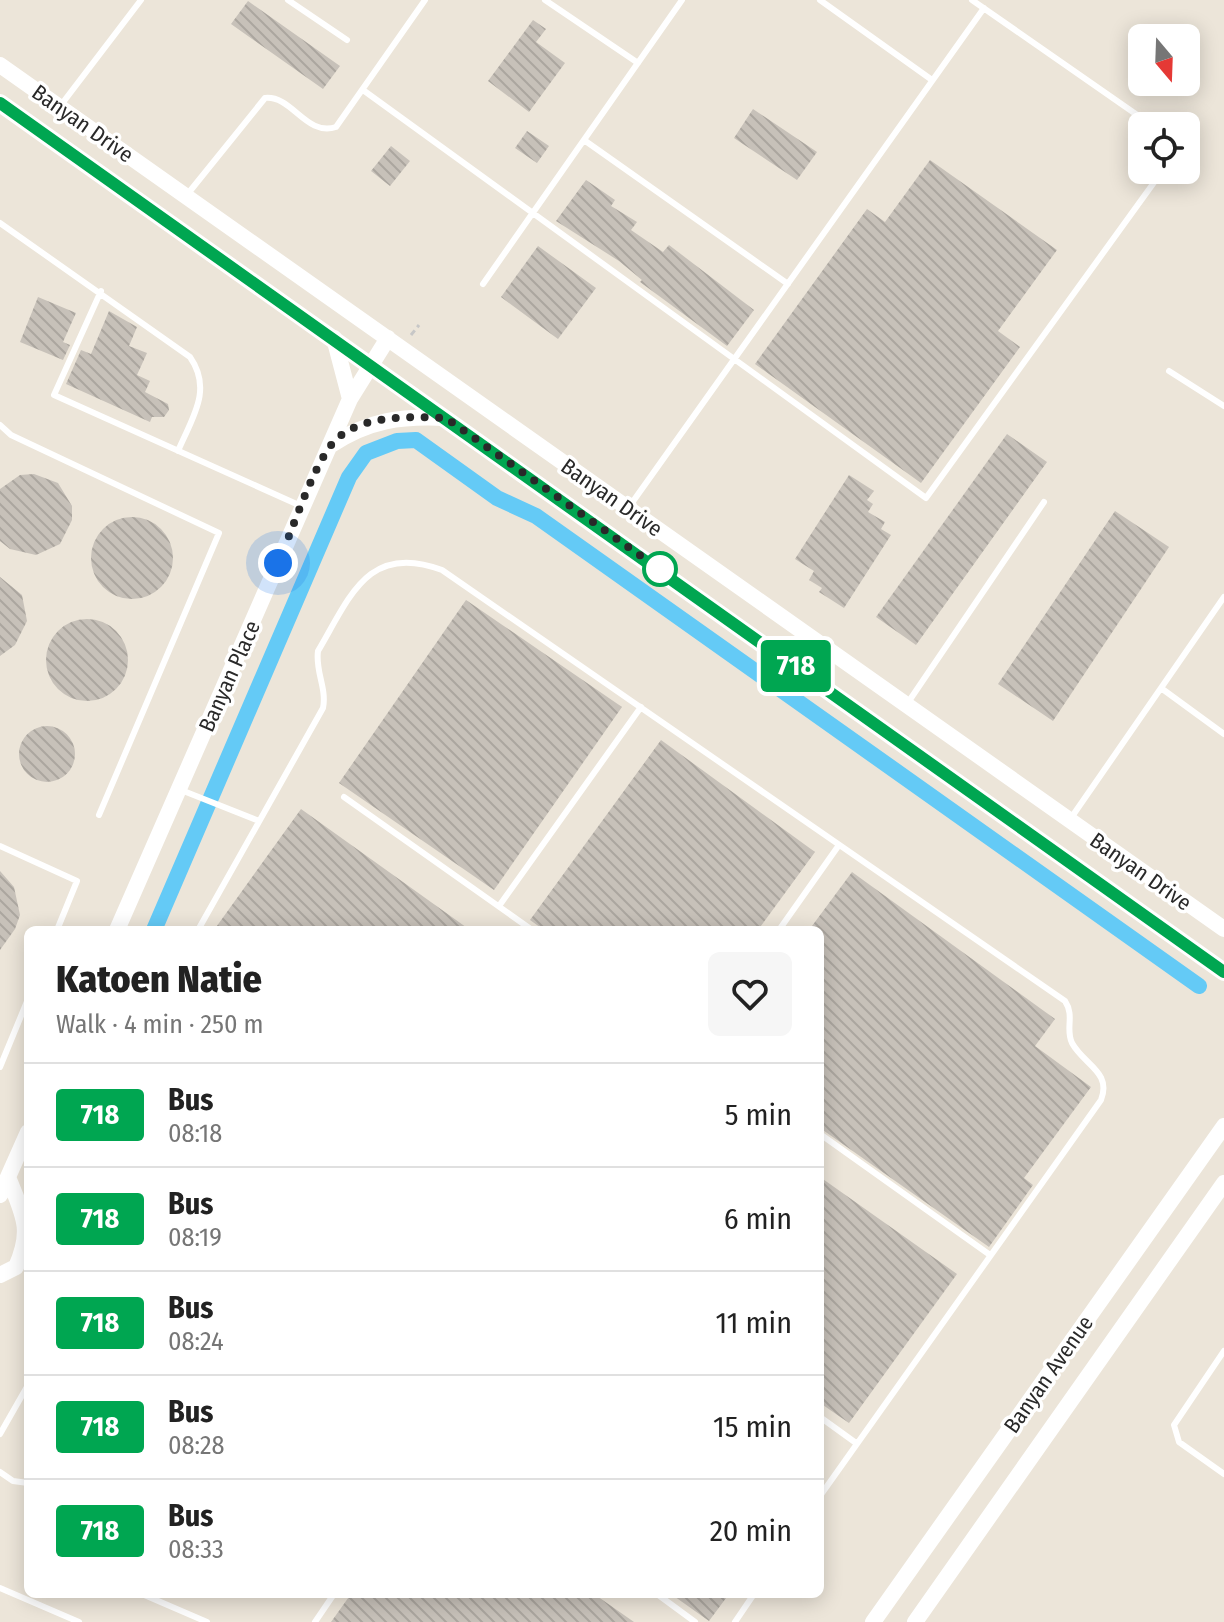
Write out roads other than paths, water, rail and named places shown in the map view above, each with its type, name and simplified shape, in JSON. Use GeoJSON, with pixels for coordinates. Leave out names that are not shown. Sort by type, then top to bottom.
{"type":"FeatureCollection","features":[{"type":"Feature","properties":{"kind":"street","name":"Banyan Drive"},"geometry":{"type":"LineString","coordinates":[[0,65],[1224,929]]}},
{"type":"Feature","properties":{"kind":"street","name":"Banyan Drive"},"geometry":{"type":"LineString","coordinates":[[0,103],[371,363],[1224,972]]}},
{"type":"Feature","properties":{"kind":"street"},"geometry":{"type":"LineString","coordinates":[[334,338],[350,399]]}},
{"type":"Feature","properties":{"kind":"street","name":"Banyan Place"},"geometry":{"type":"LineString","coordinates":[[119,926],[350,399],[388,338]]}},
{"type":"Feature","properties":{"kind":"street"},"geometry":{"type":"LineString","coordinates":[[330,446],[372,422],[404,416],[446,418]]}},
{"type":"Feature","properties":{"kind":"street","name":"Banyan Avenue"},"geometry":{"type":"LineString","coordinates":[[873,1622],[1224,1126]]}},
{"type":"Feature","properties":{"kind":"street"},"geometry":{"type":"LineString","coordinates":[[0,1195],[24,1141]]}},
{"type":"Feature","properties":{"kind":"street"},"geometry":{"type":"LineString","coordinates":[[8,1177],[24,1222]]}},
{"type":"Feature","properties":{"kind":"street","name":"Banyan Avenue"},"geometry":{"type":"LineString","coordinates":[[915,1622],[1224,1183]]}},
{"type":"Feature","properties":{"kind":"street"},"geometry":{"type":"LineString","coordinates":[[0,1275],[16,1267],[24,1250]]}},
{"type":"Feature","properties":{"kind":"lane"},"geometry":{"type":"LineString","coordinates":[[60,107],[141,0]]}},
{"type":"Feature","properties":{"kind":"lane"},"geometry":{"type":"LineString","coordinates":[[288,0],[347,40]]}},
{"type":"Feature","properties":{"kind":"lane"},"geometry":{"type":"LineString","coordinates":[[186,196],[265,98],[276,97],[314,126],[336,127],[425,0]]}},
{"type":"Feature","properties":{"kind":"lane"},"geometry":{"type":"LineString","coordinates":[[545,0],[638,63]]}},
{"type":"Feature","properties":{"kind":"lane"},"geometry":{"type":"LineString","coordinates":[[483,284],[682,0]]}},
{"type":"Feature","properties":{"kind":"lane"},"geometry":{"type":"LineString","coordinates":[[820,0],[932,80]]}},
{"type":"Feature","properties":{"kind":"lane"},"geometry":{"type":"LineString","coordinates":[[972,0],[1133,112]]}},
{"type":"Feature","properties":{"kind":"lane"},"geometry":{"type":"LineString","coordinates":[[628,508],[984,8]]}},
{"type":"Feature","properties":{"kind":"lane"},"geometry":{"type":"LineString","coordinates":[[363,90],[926,498],[1153,184]]}},
{"type":"Feature","properties":{"kind":"lane"},"geometry":{"type":"LineString","coordinates":[[584,140],[788,284]]}},
{"type":"Feature","properties":{"kind":"lane"},"geometry":{"type":"LineString","coordinates":[[0,223],[101,291],[190,357],[199,370],[202,396],[178,451]]}},
{"type":"Feature","properties":{"kind":"lane"},"geometry":{"type":"LineString","coordinates":[[101,291],[54,395],[303,506]]}},
{"type":"Feature","properties":{"kind":"lane"},"geometry":{"type":"LineString","coordinates":[[1169,371],[1224,406]]}},
{"type":"Feature","properties":{"kind":"lane"},"geometry":{"type":"LineString","coordinates":[[0,425],[11,435],[219,533],[99,815]]}},
{"type":"Feature","properties":{"kind":"lane"},"geometry":{"type":"LineString","coordinates":[[907,705],[1044,502]]}},
{"type":"Feature","properties":{"kind":"lane"},"geometry":{"type":"LineString","coordinates":[[200,926],[323,708],[325,697],[316,663],[318,651],[363,577],[387,564],[411,561],[442,570],[1065,1001],[1071,1009],[1073,1044],[1104,1078],[1106,1089],[1101,1100],[824,1490]]}},
{"type":"Feature","properties":{"kind":"lane"},"geometry":{"type":"LineString","coordinates":[[1070,820],[1224,597]]}},
{"type":"Feature","properties":{"kind":"lane"},"geometry":{"type":"LineString","coordinates":[[1161,688],[1224,734]]}},
{"type":"Feature","properties":{"kind":"lane"},"geometry":{"type":"LineString","coordinates":[[499,906],[641,707]]}},
{"type":"Feature","properties":{"kind":"lane"},"geometry":{"type":"LineString","coordinates":[[179,789],[259,821]]}},
{"type":"Feature","properties":{"kind":"lane"},"geometry":{"type":"LineString","coordinates":[[344,797],[526,926]]}},
{"type":"Feature","properties":{"kind":"lane"},"geometry":{"type":"LineString","coordinates":[[782,926],[839,845]]}},
{"type":"Feature","properties":{"kind":"lane"},"geometry":{"type":"LineString","coordinates":[[0,846],[77,881],[59,926]]}},
{"type":"Feature","properties":{"kind":"lane"},"geometry":{"type":"LineString","coordinates":[[0,1067],[24,1009]]}},
{"type":"Feature","properties":{"kind":"lane"},"geometry":{"type":"LineString","coordinates":[[824,1137],[990,1255]]}},
{"type":"Feature","properties":{"kind":"lane"},"geometry":{"type":"LineString","coordinates":[[1224,1351],[1174,1425],[1179,1442],[1224,1474]]}},
{"type":"Feature","properties":{"kind":"lane"},"geometry":{"type":"LineString","coordinates":[[0,1434],[24,1392]]}},
{"type":"Feature","properties":{"kind":"lane"},"geometry":{"type":"LineString","coordinates":[[824,1420],[856,1443]]}},
{"type":"Feature","properties":{"kind":"lane"},"geometry":{"type":"LineString","coordinates":[[0,1472],[13,1481],[24,1482]]}},
{"type":"Feature","properties":{"kind":"lane"},"geometry":{"type":"LineString","coordinates":[[0,1588],[79,1622]]}},
{"type":"Feature","properties":{"kind":"lane"},"geometry":{"type":"LineString","coordinates":[[151,1598],[207,1622]]}},
{"type":"Feature","properties":{"kind":"lane"},"geometry":{"type":"LineString","coordinates":[[315,1622],[331,1598]]}},
{"type":"Feature","properties":{"kind":"lane"},"geometry":{"type":"LineString","coordinates":[[662,1598],[695,1622]]}},
{"type":"Feature","properties":{"kind":"lane"},"geometry":{"type":"LineString","coordinates":[[735,1622],[751,1598]]}},
{"type":"Feature","properties":{"kind":"waterway"},"geometry":{"type":"LineString","coordinates":[[156,926],[349,477],[366,453],[397,441],[416,440],[497,498],[536,516],[1199,986]]}}]}
